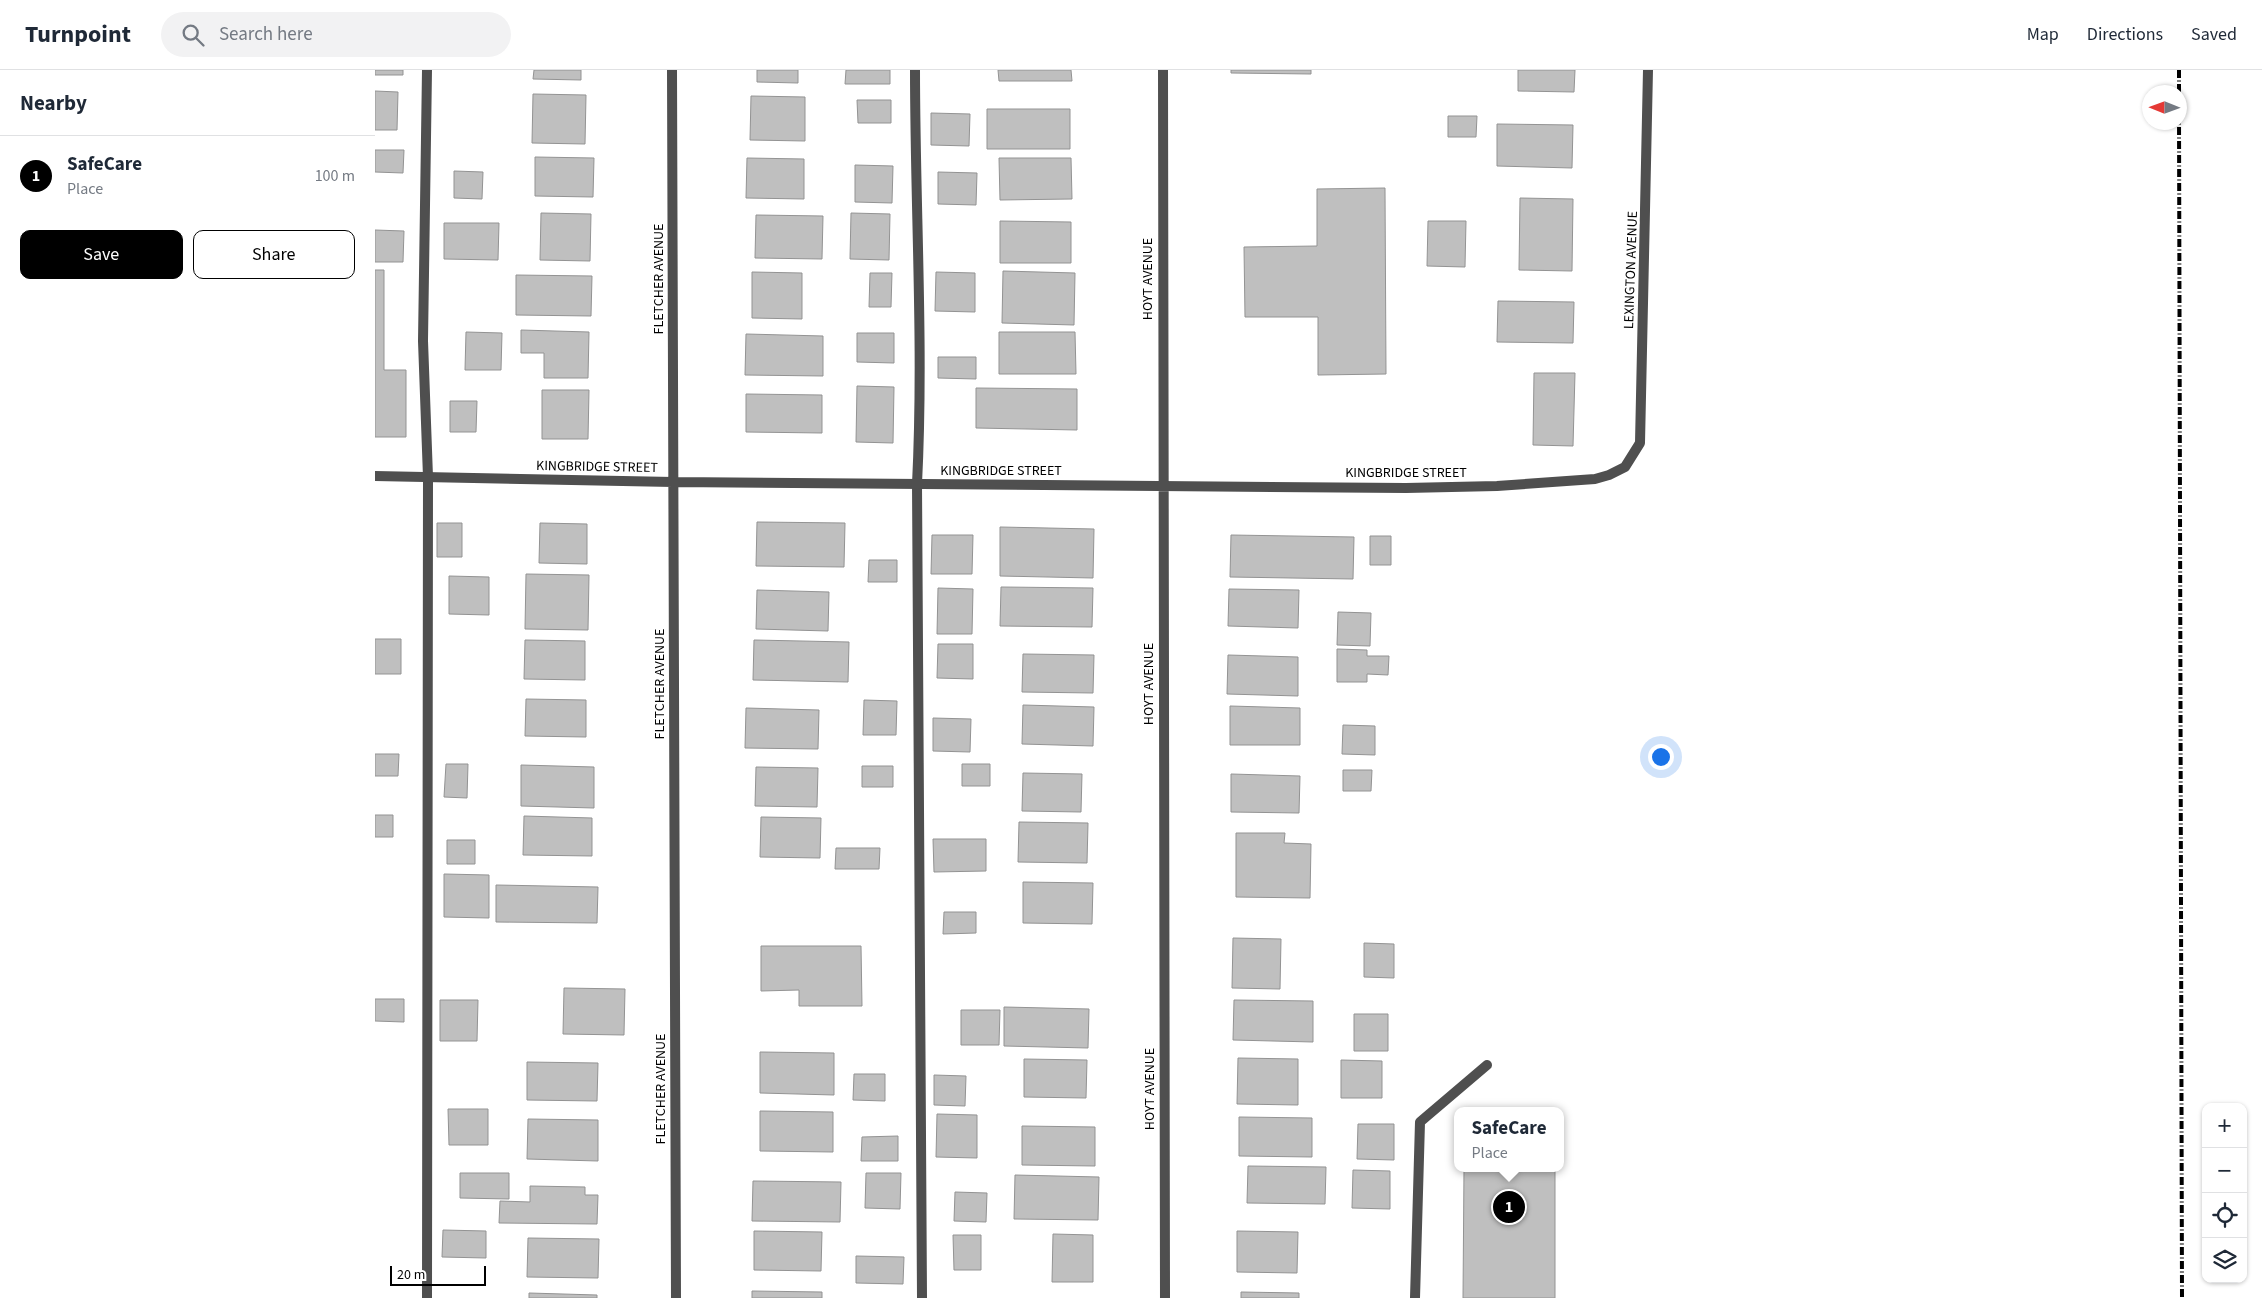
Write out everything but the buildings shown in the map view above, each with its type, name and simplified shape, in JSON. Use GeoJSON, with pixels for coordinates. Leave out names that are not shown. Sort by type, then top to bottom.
{"type":"FeatureCollection","features":[{"type":"Feature","properties":{"kind":"street"},"geometry":{"type":"LineString","coordinates":[[427,70],[423,341],[428,477],[427,1298]]}},
{"type":"Feature","properties":{"kind":"street","name":"FLETCHER AVENUE"},"geometry":{"type":"LineString","coordinates":[[672,70],[675,1298]]}},
{"type":"Feature","properties":{"kind":"street"},"geometry":{"type":"LineString","coordinates":[[915,70],[915,184],[921,405],[917,484],[922,1298]]}},
{"type":"Feature","properties":{"kind":"street","name":"HOYT AVENUE"},"geometry":{"type":"LineString","coordinates":[[1163,70],[1162,485],[1165,1298]]}},
{"type":"Feature","properties":{"kind":"street","name":"LEXINGTON AVENUE"},"geometry":{"type":"LineString","coordinates":[[1625,467],[1639,443],[1648,70]]}},
{"type":"Feature","properties":{"kind":"street","name":"KINGBRIDGE STREET"},"geometry":{"type":"LineString","coordinates":[[375,476],[673,482],[1406,488],[1497,486],[1595,479],[1625,467]]}},
{"type":"Feature","properties":{"kind":"street"},"geometry":{"type":"LineString","coordinates":[[1415,1298],[1420,1122],[1487,1065]]}},
{"type":"Feature","properties":{"kind":"railway"},"geometry":{"type":"LineString","coordinates":[[2179,70],[2179,85]]}},
{"type":"Feature","properties":{"kind":"railway"},"geometry":{"type":"LineString","coordinates":[[2179,130],[2182,1298]]}},
{"type":"Feature","properties":{"kind":"place","name":"SafeCare"},"geometry":{"type":"Point","coordinates":[1509,1207]}}]}
